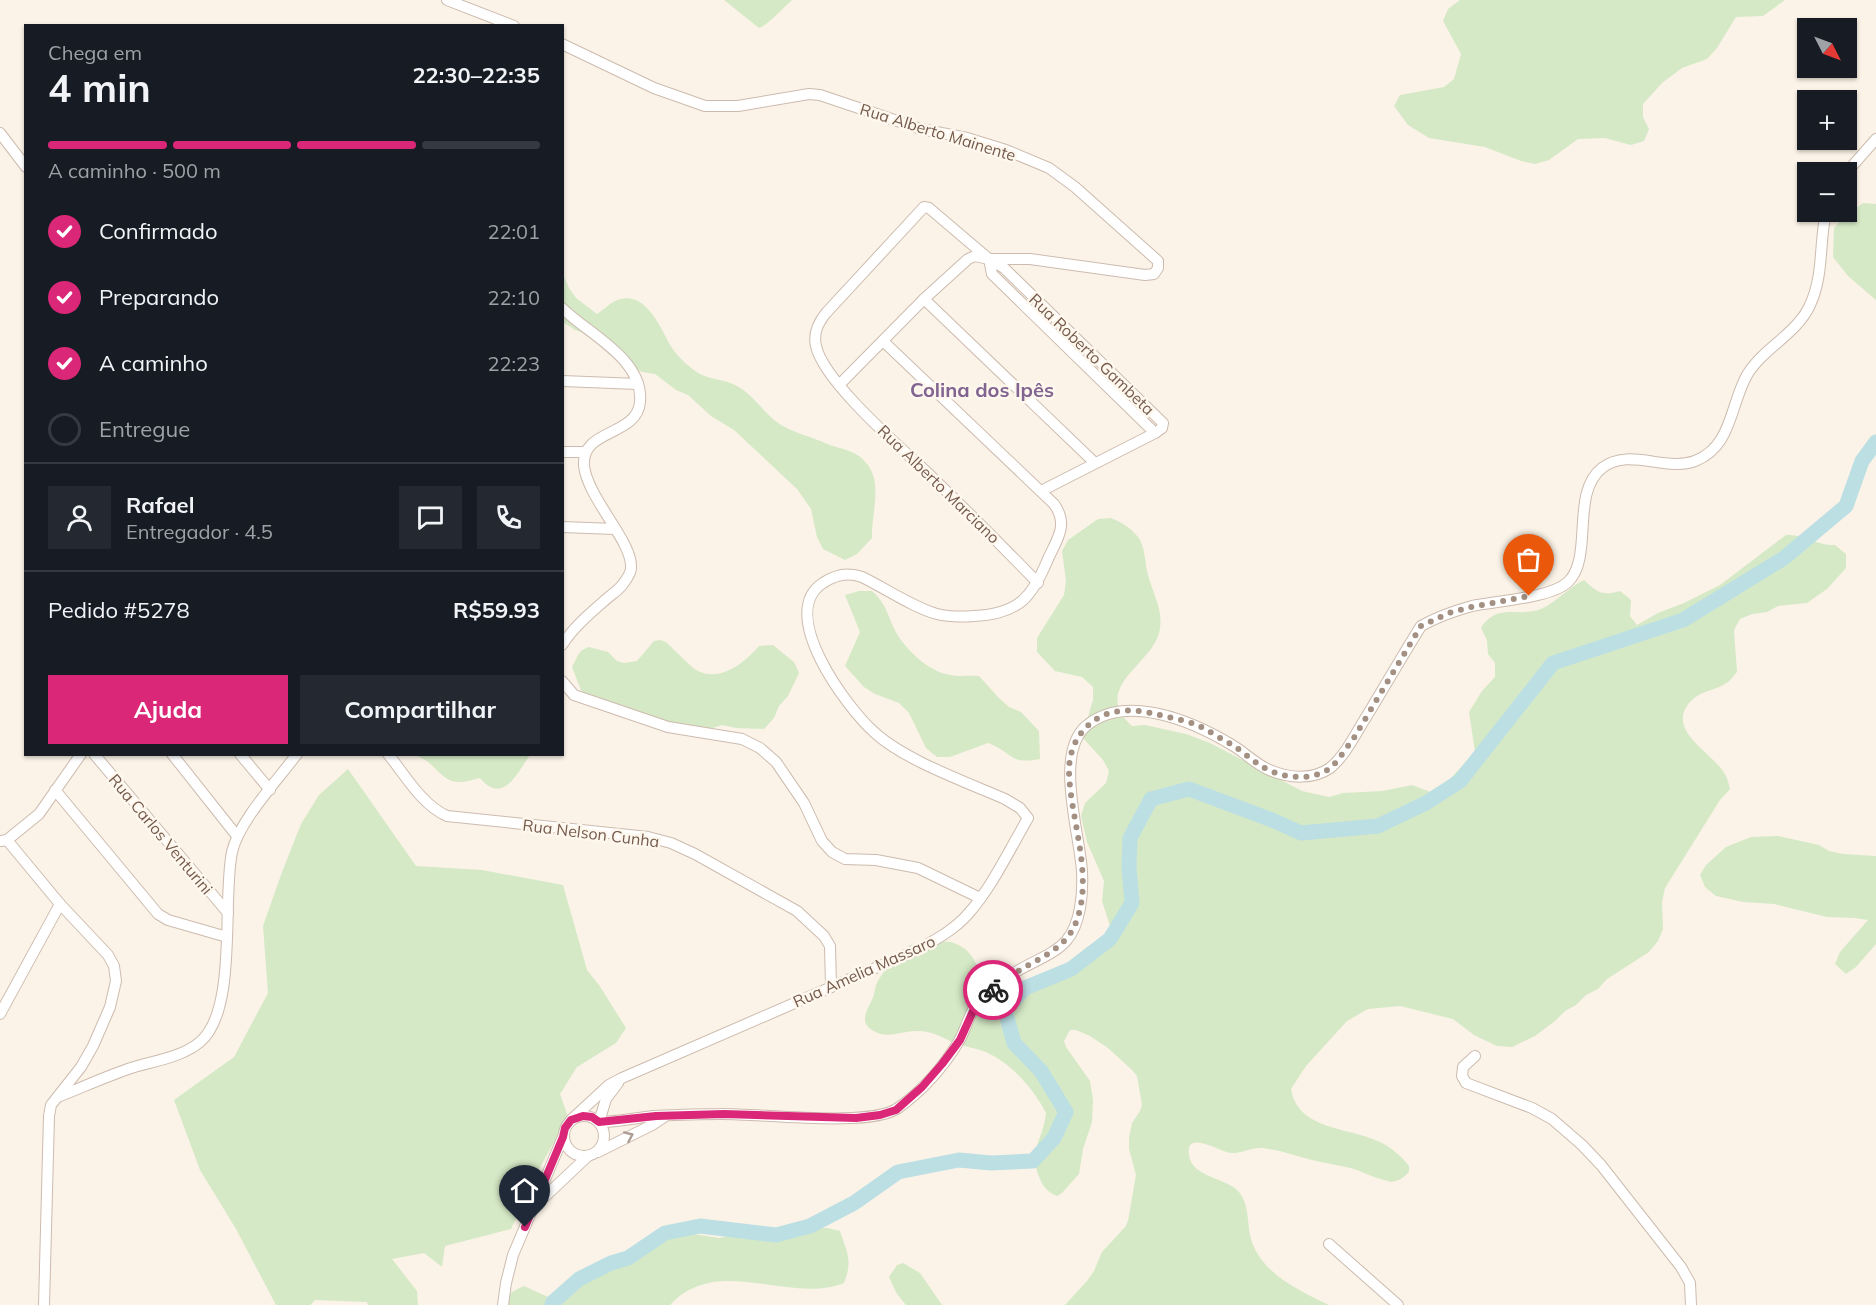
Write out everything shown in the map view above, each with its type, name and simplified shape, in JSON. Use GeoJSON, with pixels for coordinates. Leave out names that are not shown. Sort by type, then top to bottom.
{"type":"FeatureCollection","features":[{"type":"Feature","properties":{"kind":"street"},"geometry":{"type":"LineString","coordinates":[[447,0],[509,24]]}},
{"type":"Feature","properties":{"kind":"street","name":"Rua Alberto Mainente"},"geometry":{"type":"LineString","coordinates":[[564,45],[654,88],[705,106],[738,105],[808,94],[820,95],[921,129],[967,138],[1006,150],[1049,168],[1075,187],[1158,261],[1158,268],[1154,274],[1145,275],[1030,259],[989,259]]}},
{"type":"Feature","properties":{"kind":"street"},"geometry":{"type":"LineString","coordinates":[[0,133],[24,164]]}},
{"type":"Feature","properties":{"kind":"street"},"geometry":{"type":"LineString","coordinates":[[1855,162],[1876,139]]}},
{"type":"Feature","properties":{"kind":"street","name":"Rua Alberto Marciano"},"geometry":{"type":"LineString","coordinates":[[989,259],[929,208],[922,209],[826,312],[818,324],[815,337],[816,348],[839,385],[1038,583]]}},
{"type":"Feature","properties":{"kind":"street"},"geometry":{"type":"LineString","coordinates":[[599,1122],[656,1116],[724,1114],[856,1118],[896,1110],[922,1087],[942,1064],[960,1040],[974,1009],[989,993],[1007,976],[1051,952],[1066,941],[1073,928],[1078,917],[1082,891],[1082,869],[1069,770],[1077,738],[1085,727],[1103,715],[1126,710],[1145,712],[1196,724],[1274,772],[1301,778],[1329,769],[1352,741],[1421,626],[1449,613],[1544,594],[1569,582],[1580,556],[1581,529],[1587,494],[1592,479],[1600,469],[1611,461],[1625,459],[1674,464],[1693,462],[1718,445],[1730,421],[1747,375],[1756,363],[1792,330],[1810,306],[1820,271],[1824,222]]}},
{"type":"Feature","properties":{"kind":"street"},"geometry":{"type":"LineString","coordinates":[[839,385],[924,298],[968,259],[975,256],[989,259]]}},
{"type":"Feature","properties":{"kind":"street","name":"Rua Roberto Gambeta"},"geometry":{"type":"LineString","coordinates":[[989,259],[992,274],[1155,433],[1095,464]]}},
{"type":"Feature","properties":{"kind":"street"},"geometry":{"type":"LineString","coordinates":[[924,298],[1095,464],[1041,491]]}},
{"type":"Feature","properties":{"kind":"street"},"geometry":{"type":"LineString","coordinates":[[564,310],[622,357],[633,370],[638,384],[640,402],[636,416],[625,427],[596,440],[586,452],[584,465],[590,488],[630,557],[631,570],[622,585],[571,632],[564,642]]}},
{"type":"Feature","properties":{"kind":"street"},"geometry":{"type":"LineString","coordinates":[[883,341],[1041,491],[1061,514],[1062,527],[1038,583]]}},
{"type":"Feature","properties":{"kind":"street"},"geometry":{"type":"LineString","coordinates":[[564,381],[638,384]]}},
{"type":"Feature","properties":{"kind":"street"},"geometry":{"type":"LineString","coordinates":[[564,452],[586,452]]}},
{"type":"Feature","properties":{"kind":"street"},"geometry":{"type":"LineString","coordinates":[[564,527],[615,529]]}},
{"type":"Feature","properties":{"kind":"street","name":"Rua Amelia Massaro"},"geometry":{"type":"LineString","coordinates":[[571,1120],[609,1085],[622,1078],[919,949],[947,933],[968,915],[1028,818],[1020,808],[1005,799],[891,746],[873,732],[846,701],[820,662],[813,643],[808,614],[810,597],[824,582],[839,575],[852,573],[936,614],[955,617],[1007,611],[1021,603],[1038,583]]}},
{"type":"Feature","properties":{"kind":"street"},"geometry":{"type":"LineString","coordinates":[[564,683],[574,694],[668,727],[742,739],[760,747],[776,762],[804,802],[822,841],[832,852],[845,859],[876,860],[918,868],[980,898]]}},
{"type":"Feature","properties":{"kind":"street"},"geometry":{"type":"LineString","coordinates":[[44,1305],[48,1116],[51,1105],[81,1067],[93,1046],[110,1007],[116,981],[114,966],[108,955],[4,841],[39,813],[80,756]]}},
{"type":"Feature","properties":{"kind":"street","name":"Rua Carlos Venturini"},"geometry":{"type":"LineString","coordinates":[[96,756],[228,913]]}},
{"type":"Feature","properties":{"kind":"street"},"geometry":{"type":"LineString","coordinates":[[174,756],[237,836]]}},
{"type":"Feature","properties":{"kind":"street"},"geometry":{"type":"LineString","coordinates":[[242,756],[270,790]]}},
{"type":"Feature","properties":{"kind":"street"},"geometry":{"type":"LineString","coordinates":[[60,1096],[127,1070],[184,1053],[207,1035],[221,996],[226,958],[232,854],[237,836],[296,756]]}},
{"type":"Feature","properties":{"kind":"street","name":"Rua Nelson Cunha"},"geometry":{"type":"LineString","coordinates":[[390,756],[429,803],[437,811],[447,816],[648,837],[679,847],[797,911],[824,936],[830,946],[831,986]]}},
{"type":"Feature","properties":{"kind":"street"},"geometry":{"type":"LineString","coordinates":[[55,790],[158,914],[168,920],[227,937]]}},
{"type":"Feature","properties":{"kind":"street"},"geometry":{"type":"LineString","coordinates":[[0,1014],[60,904]]}},
{"type":"Feature","properties":{"kind":"street"},"geometry":{"type":"LineString","coordinates":[[1474,1056],[1463,1067],[1462,1076],[1466,1083],[1532,1108],[1552,1119],[1601,1165],[1681,1267],[1690,1283],[1691,1305]]}},
{"type":"Feature","properties":{"kind":"street"},"geometry":{"type":"LineString","coordinates":[[599,1122],[606,1099],[622,1078]]}},
{"type":"Feature","properties":{"kind":"street"},"geometry":{"type":"LineString","coordinates":[[503,1305],[513,1255],[531,1209],[563,1137],[565,1128],[571,1120],[583,1116],[592,1117],[599,1122],[604,1132],[603,1142],[531,1209]]}},
{"type":"Feature","properties":{"kind":"street"},"geometry":{"type":"LineString","coordinates":[[563,1137],[566,1146],[573,1154],[591,1155],[664,1117]]}},
{"type":"Feature","properties":{"kind":"street"},"geometry":{"type":"LineString","coordinates":[[1329,1244],[1398,1305]]}},
{"type":"Feature","properties":{"kind":"green space"},"geometry":{"type":"Polygon","coordinates":[[[724,0],[792,0],[759,28],[724,0]]]}},
{"type":"Feature","properties":{"kind":"green space"},"geometry":{"type":"Polygon","coordinates":[[[1460,0],[1785,0],[1763,16],[1736,17],[1717,48],[1707,59],[1682,68],[1662,83],[1643,104],[1643,117],[1649,129],[1644,141],[1631,145],[1605,138],[1578,139],[1549,160],[1535,164],[1485,147],[1429,138],[1408,125],[1394,106],[1400,95],[1444,87],[1454,79],[1461,54],[1443,21],[1448,9],[1460,0]]]}},
{"type":"Feature","properties":{"kind":"green space"},"geometry":{"type":"Polygon","coordinates":[[[1863,203],[1876,204],[1876,300],[1848,276],[1833,257],[1834,228],[1839,222],[1857,222],[1857,207],[1863,203]]]}},
{"type":"Feature","properties":{"kind":"green space"},"geometry":{"type":"Polygon","coordinates":[[[564,277],[576,298],[597,314],[615,301],[626,298],[644,305],[651,312],[672,348],[687,365],[698,373],[737,386],[749,394],[775,421],[786,428],[849,451],[859,456],[867,464],[872,472],[875,489],[872,538],[857,554],[845,560],[823,549],[817,537],[811,509],[797,489],[734,430],[711,416],[688,395],[676,390],[655,374],[642,372],[619,361],[588,335],[564,323],[564,277]]]}},
{"type":"Feature","properties":{"kind":"green space"},"geometry":{"type":"Polygon","coordinates":[[[1111,518],[1127,527],[1140,540],[1160,617],[1159,633],[1154,645],[1120,688],[1117,700],[1121,712],[1132,726],[1145,725],[1186,734],[1210,743],[1302,791],[1329,797],[1343,793],[1383,791],[1412,785],[1436,794],[1475,752],[1469,712],[1482,691],[1495,677],[1495,663],[1488,654],[1487,640],[1481,628],[1494,615],[1541,609],[1584,580],[1600,592],[1620,591],[1631,600],[1630,616],[1637,625],[1720,585],[1786,535],[1835,545],[1846,554],[1846,568],[1827,589],[1807,603],[1778,606],[1767,612],[1752,614],[1740,619],[1734,630],[1737,672],[1723,685],[1695,697],[1684,712],[1683,722],[1687,732],[1720,767],[1727,778],[1730,789],[1720,800],[1665,888],[1662,902],[1663,929],[1658,941],[1649,952],[1607,979],[1598,989],[1586,995],[1535,1036],[1512,1047],[1497,1046],[1474,1035],[1453,1019],[1400,1006],[1368,1009],[1347,1021],[1306,1066],[1291,1089],[1296,1103],[1304,1113],[1327,1126],[1368,1137],[1384,1144],[1396,1152],[1409,1166],[1407,1174],[1391,1182],[1351,1168],[1269,1149],[1259,1148],[1232,1153],[1198,1143],[1192,1143],[1189,1147],[1191,1163],[1196,1168],[1239,1192],[1246,1207],[1254,1248],[1261,1259],[1292,1286],[1329,1305],[1065,1305],[1087,1281],[1102,1252],[1128,1221],[1136,1175],[1129,1149],[1129,1138],[1132,1123],[1142,1105],[1137,1076],[1108,1048],[1090,1036],[1070,1030],[1064,1041],[1090,1081],[1093,1100],[1092,1122],[1083,1149],[1079,1174],[1057,1196],[1043,1185],[1036,1169],[1035,1153],[1046,1113],[1035,1095],[1013,1070],[986,1052],[932,1033],[910,1031],[883,1034],[872,1030],[866,1024],[866,1013],[877,983],[888,967],[911,945],[936,941],[954,943],[966,950],[975,961],[991,998],[1000,1007],[1013,1013],[1021,1003],[1025,990],[1040,975],[1063,967],[1093,961],[1106,946],[1110,926],[1102,901],[1104,881],[1087,842],[1081,816],[1085,803],[1106,783],[1109,771],[1103,760],[1082,737],[1093,700],[1093,687],[1082,677],[1055,671],[1037,652],[1037,638],[1064,595],[1066,581],[1062,551],[1068,540],[1098,519],[1111,518]]]}},
{"type":"Feature","properties":{"kind":"green space"},"geometry":{"type":"Polygon","coordinates":[[[859,591],[872,591],[880,599],[902,642],[925,664],[943,673],[979,676],[1009,707],[1021,712],[1039,731],[1040,759],[1017,759],[988,743],[950,757],[937,757],[926,748],[909,713],[899,703],[864,687],[845,666],[860,632],[845,595],[859,591]]]}},
{"type":"Feature","properties":{"kind":"green space"},"geometry":{"type":"Polygon","coordinates":[[[661,640],[694,669],[707,674],[732,669],[759,646],[773,645],[794,662],[799,673],[788,696],[764,729],[722,725],[709,729],[682,727],[595,703],[581,690],[572,667],[582,650],[589,647],[608,652],[617,661],[624,663],[637,661],[654,641],[661,640]]]}},
{"type":"Feature","properties":{"kind":"green space"},"geometry":{"type":"Polygon","coordinates":[[[416,756],[529,756],[509,783],[503,788],[496,789],[488,786],[480,778],[463,782],[447,779],[416,756]]]}},
{"type":"Feature","properties":{"kind":"green space"},"geometry":{"type":"Polygon","coordinates":[[[348,769],[416,866],[482,870],[563,885],[587,970],[626,1028],[616,1043],[577,1067],[560,1094],[568,1117],[538,1171],[511,1229],[445,1246],[442,1267],[424,1253],[392,1259],[417,1291],[418,1305],[368,1305],[367,1302],[315,1300],[310,1305],[276,1305],[236,1229],[200,1170],[174,1100],[234,1057],[268,993],[263,926],[282,872],[301,824],[319,795],[348,769]]]}},
{"type":"Feature","properties":{"kind":"green space"},"geometry":{"type":"Polygon","coordinates":[[[1778,836],[1819,845],[1829,851],[1843,854],[1876,856],[1876,944],[1856,967],[1846,974],[1835,964],[1840,952],[1868,920],[1827,917],[1774,904],[1743,902],[1716,896],[1705,887],[1700,875],[1706,865],[1726,847],[1751,837],[1778,836]]]}},
{"type":"Feature","properties":{"kind":"green space"},"geometry":{"type":"Polygon","coordinates":[[[828,1228],[840,1231],[848,1257],[844,1283],[823,1288],[800,1288],[732,1281],[710,1283],[689,1290],[670,1305],[503,1305],[509,1295],[524,1286],[548,1297],[573,1284],[585,1282],[617,1261],[643,1251],[653,1244],[680,1236],[693,1234],[745,1239],[800,1229],[828,1228]]]}},
{"type":"Feature","properties":{"kind":"green space"},"geometry":{"type":"Polygon","coordinates":[[[903,1263],[920,1273],[942,1305],[906,1305],[897,1294],[889,1277],[897,1265],[903,1263]]]}},
{"type":"Feature","properties":{"kind":"waterway"},"geometry":{"type":"LineString","coordinates":[[552,1305],[579,1279],[611,1263],[628,1258],[665,1233],[700,1226],[776,1235],[810,1226],[854,1203],[898,1172],[959,1160],[991,1163],[1033,1161],[1054,1138],[1066,1112],[1041,1071],[1014,1043],[1005,1010],[1025,988],[1071,969],[1110,939],[1132,903],[1129,867],[1130,838],[1151,799],[1189,789],[1301,833],[1378,826],[1426,803],[1460,781],[1553,663],[1683,620],[1784,558],[1846,506],[1862,461],[1876,442]]}},
{"type":"Feature","properties":{"kind":"way so far"},"geometry":{"type":"LineString","coordinates":[[993,990],[1007,976],[1051,952],[1066,941],[1078,917],[1082,891],[1082,869],[1069,770],[1077,738],[1085,727],[1103,715],[1126,710],[1196,724],[1234,746],[1261,766],[1274,772],[1301,778],[1329,769],[1352,741],[1421,626],[1449,613],[1529,596]]}},
{"type":"Feature","properties":{"kind":"district","name":"Colina dos Ipês"},"geometry":{"type":"Point","coordinates":[982,389]}},
{"type":"Feature","properties":{"kind":"route"},"geometry":{"type":"LineString","coordinates":[[525,1227],[565,1128],[574,1118],[588,1116],[599,1122],[618,1122],[656,1116],[724,1114],[813,1118],[856,1118],[880,1115],[896,1110],[922,1087],[960,1040],[974,1009],[993,990]]}}]}
